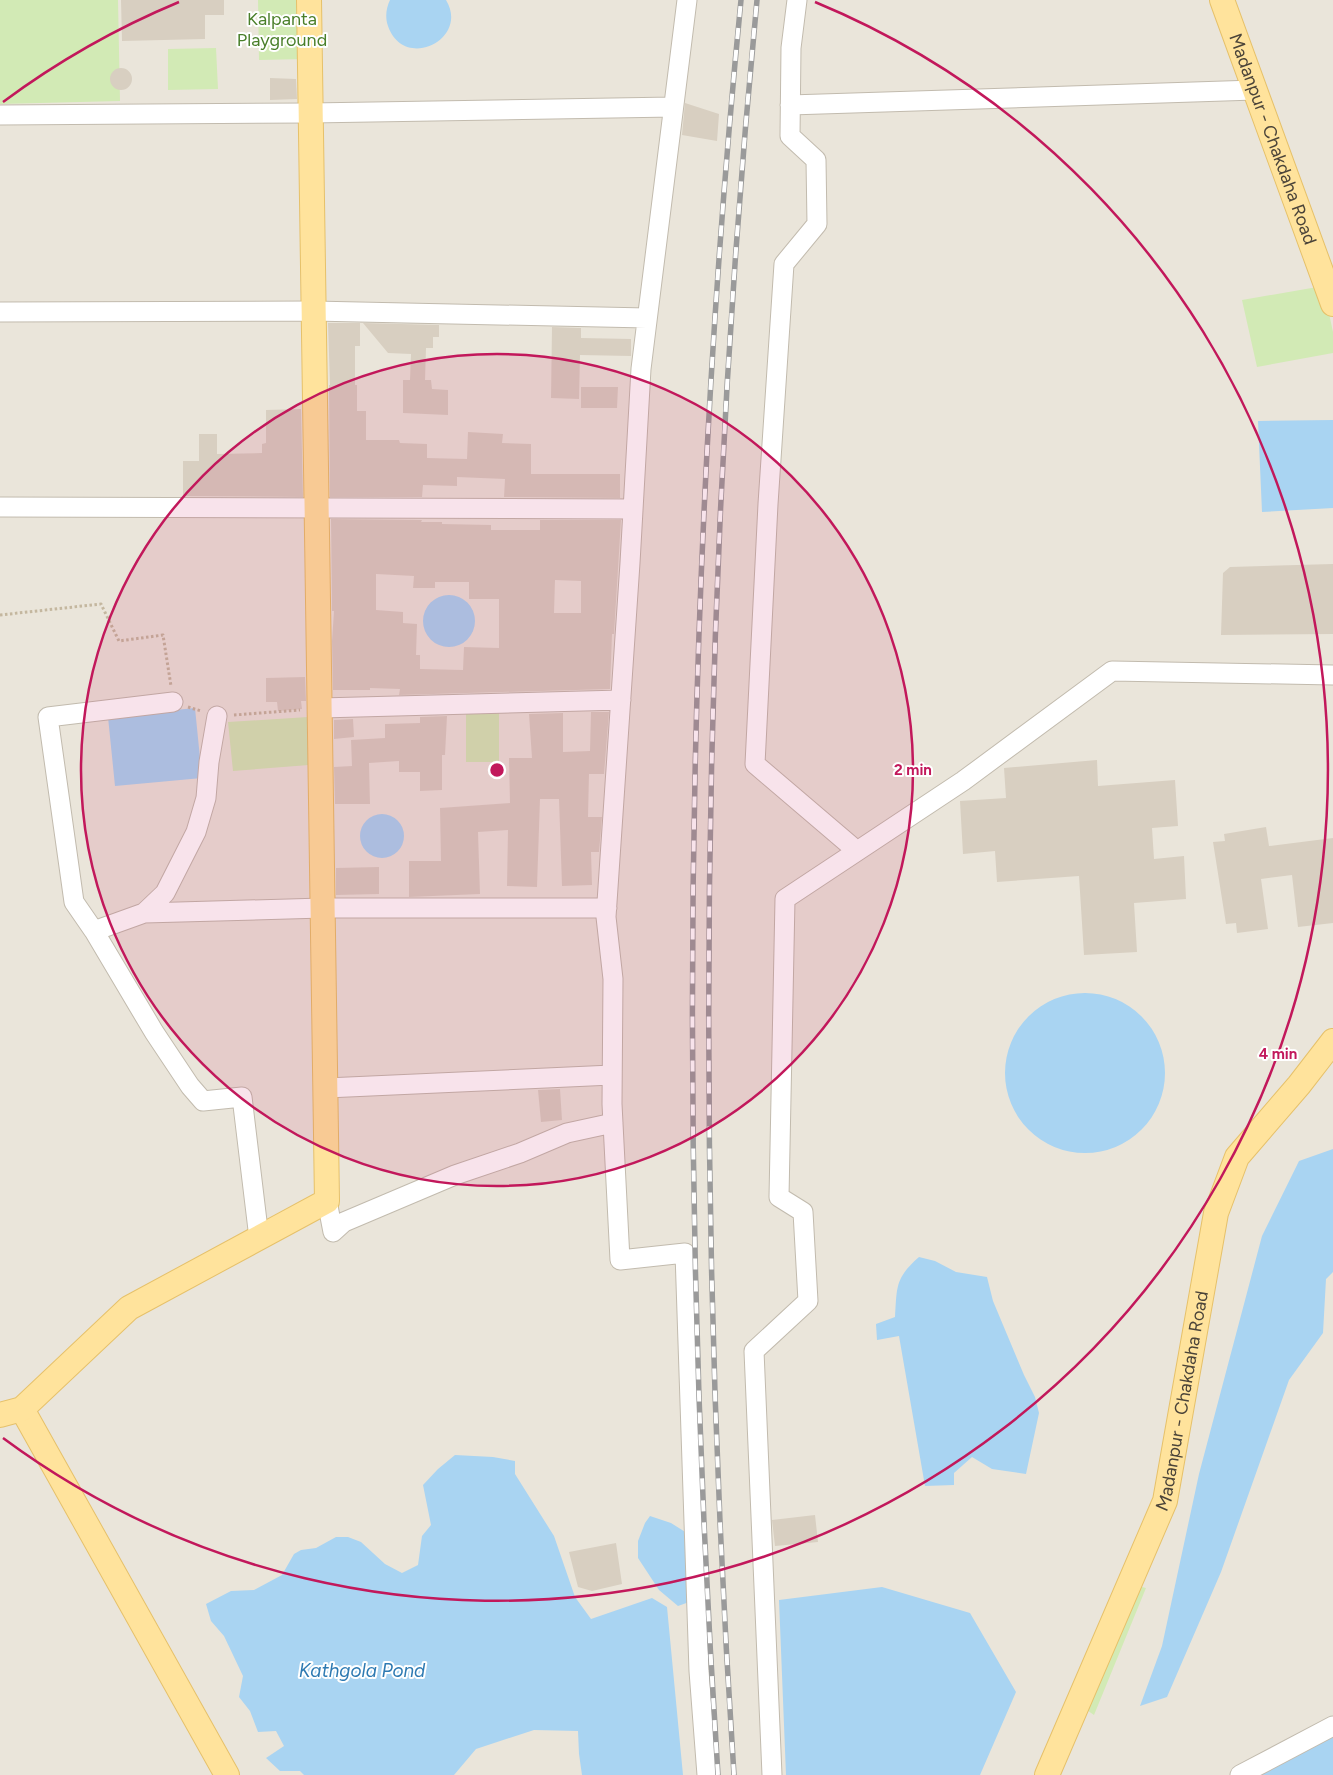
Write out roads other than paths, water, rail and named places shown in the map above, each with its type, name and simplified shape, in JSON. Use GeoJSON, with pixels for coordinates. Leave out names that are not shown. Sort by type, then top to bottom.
{"type":"FeatureCollection","features":[{"type":"Feature","properties":{"kind":"main road"},"geometry":{"type":"LineString","coordinates":[[226,1775],[11,1412],[129,1308],[327,1201],[309,0]]}},
{"type":"Feature","properties":{"kind":"main road","name":"Madanpur - Chakdaha Road"},"geometry":{"type":"LineString","coordinates":[[1222,0],[1333,304]]}},
{"type":"Feature","properties":{"kind":"main road","name":"Madanpur - Chakdaha Road"},"geometry":{"type":"LineString","coordinates":[[1047,1775],[1165,1501],[1216,1213],[1237,1157],[1299,1085],[1333,1041]]}},
{"type":"Feature","properties":{"kind":"street"},"geometry":{"type":"LineString","coordinates":[[687,0],[641,369],[606,917],[613,979],[613,1123],[620,1260],[686,1253],[699,1671],[708,1775]]}},
{"type":"Feature","properties":{"kind":"street"},"geometry":{"type":"LineString","coordinates":[[797,0],[791,48],[790,136],[816,160],[817,224],[784,264],[768,504],[755,764],[857,851]]}},
{"type":"Feature","properties":{"kind":"street"},"geometry":{"type":"LineString","coordinates":[[790,105],[1255,90]]}},
{"type":"Feature","properties":{"kind":"street"},"geometry":{"type":"LineString","coordinates":[[0,115],[311,113],[674,106]]}},
{"type":"Feature","properties":{"kind":"street"},"geometry":{"type":"LineString","coordinates":[[0,312],[313,311],[647,318]]}},
{"type":"Feature","properties":{"kind":"street"},"geometry":{"type":"LineString","coordinates":[[0,508],[633,509]]}},
{"type":"Feature","properties":{"kind":"street"},"geometry":{"type":"LineString","coordinates":[[772,1775],[754,1351],[808,1301],[803,1212],[779,1197],[785,898],[963,781],[1112,671],[1333,675]]}},
{"type":"Feature","properties":{"kind":"street"},"geometry":{"type":"LineString","coordinates":[[320,708],[621,700]]}},
{"type":"Feature","properties":{"kind":"street"},"geometry":{"type":"LineString","coordinates":[[173,702],[48,717],[74,902],[94,931],[154,1032],[198,1096],[203,1101],[242,1097],[259,1238]]}},
{"type":"Feature","properties":{"kind":"street"},"geometry":{"type":"LineString","coordinates":[[144,913],[165,892],[196,832],[206,798],[209,762],[217,716]]}},
{"type":"Feature","properties":{"kind":"street"},"geometry":{"type":"LineString","coordinates":[[94,931],[144,913],[323,908],[607,908]]}},
{"type":"Feature","properties":{"kind":"street"},"geometry":{"type":"LineString","coordinates":[[326,1088],[612,1074]]}},
{"type":"Feature","properties":{"kind":"street"},"geometry":{"type":"LineString","coordinates":[[327,1201],[333,1232],[344,1222],[455,1175],[567,1134],[613,1123]]}},
{"type":"Feature","properties":{"kind":"street"},"geometry":{"type":"LineString","coordinates":[[1240,1775],[1333,1726]]}},
{"type":"Feature","properties":{"kind":"water"},"geometry":{"type":"Polygon","coordinates":[[[390,0],[446,0],[451,14],[449,27],[442,37],[432,45],[420,48],[407,47],[396,40],[388,26],[386,13],[390,0]]]}},
{"type":"Feature","properties":{"kind":"water"},"geometry":{"type":"Polygon","coordinates":[[[1333,420],[1333,508],[1262,512],[1258,421],[1333,420]]]}},
{"type":"Feature","properties":{"kind":"water"},"geometry":{"type":"Polygon","coordinates":[[[449,595],[463,599],[471,607],[475,621],[471,635],[463,643],[449,647],[435,643],[427,635],[423,621],[427,607],[435,599],[449,595]]]}},
{"type":"Feature","properties":{"kind":"water"},"geometry":{"type":"Polygon","coordinates":[[[195,708],[202,778],[115,786],[108,717],[195,708]]]}},
{"type":"Feature","properties":{"kind":"water"},"geometry":{"type":"Polygon","coordinates":[[[382,814],[394,818],[400,824],[404,836],[400,848],[394,854],[382,858],[370,854],[364,848],[360,836],[364,824],[370,818],[382,814]]]}},
{"type":"Feature","properties":{"kind":"water"},"geometry":{"type":"Polygon","coordinates":[[[1093,993],[1123,1002],[1142,1016],[1152,1028],[1159,1042],[1164,1057],[1164,1089],[1159,1104],[1152,1118],[1142,1130],[1130,1140],[1108,1150],[1093,1153],[1077,1153],[1062,1150],[1040,1140],[1018,1118],[1006,1089],[1005,1065],[1008,1050],[1018,1028],[1040,1006],[1069,994],[1093,993]]]}},
{"type":"Feature","properties":{"kind":"water"},"geometry":{"type":"Polygon","coordinates":[[[1333,1149],[1333,1272],[1326,1279],[1323,1333],[1289,1380],[1221,1572],[1167,1697],[1140,1706],[1162,1646],[1199,1474],[1262,1236],[1299,1161],[1333,1149]]]}},
{"type":"Feature","properties":{"kind":"water"},"geometry":{"type":"Polygon","coordinates":[[[919,1257],[935,1261],[956,1272],[987,1277],[993,1301],[1035,1397],[1039,1413],[1026,1474],[992,1469],[972,1457],[954,1473],[954,1485],[925,1486],[899,1336],[877,1340],[876,1324],[895,1317],[897,1290],[901,1277],[919,1257]]]}},
{"type":"Feature","properties":{"kind":"water","name":"Kathgola Pond"},"geometry":{"type":"Polygon","coordinates":[[[455,1455],[493,1457],[515,1461],[515,1474],[554,1536],[575,1597],[591,1619],[652,1598],[667,1607],[683,1775],[582,1775],[578,1731],[534,1730],[476,1749],[454,1775],[304,1775],[300,1771],[280,1771],[266,1758],[284,1746],[276,1731],[258,1732],[250,1711],[239,1697],[243,1676],[224,1636],[211,1621],[206,1604],[231,1591],[254,1590],[282,1575],[294,1554],[301,1550],[316,1548],[336,1537],[348,1537],[361,1542],[385,1564],[402,1573],[418,1565],[422,1536],[431,1525],[423,1485],[455,1455]]]}},
{"type":"Feature","properties":{"kind":"water"},"geometry":{"type":"Polygon","coordinates":[[[650,1516],[671,1523],[690,1535],[692,1601],[678,1606],[659,1590],[638,1558],[638,1541],[650,1516]]]}},
{"type":"Feature","properties":{"kind":"water"},"geometry":{"type":"Polygon","coordinates":[[[882,1587],[970,1613],[1016,1692],[980,1775],[786,1775],[779,1600],[882,1587]]]}},
{"type":"Feature","properties":{"kind":"water"},"geometry":{"type":"Polygon","coordinates":[[[1333,1733],[1333,1775],[1252,1775],[1333,1733]]]}},
{"type":"Feature","properties":{"kind":"railway"},"geometry":{"type":"LineString","coordinates":[[718,1775],[705,1553],[697,1331],[693,1109],[693,887],[698,665],[707,443],[722,221],[741,0]]}},
{"type":"Feature","properties":{"kind":"railway"},"geometry":{"type":"LineString","coordinates":[[734,1775],[721,1553],[713,1331],[709,1109],[710,887],[714,665],[724,443],[738,221],[757,0]]}},
{"type":"Feature","properties":{"kind":"park label","name":"Kalpanta Playground"},"geometry":{"type":"Point","coordinates":[282,29]}}]}
